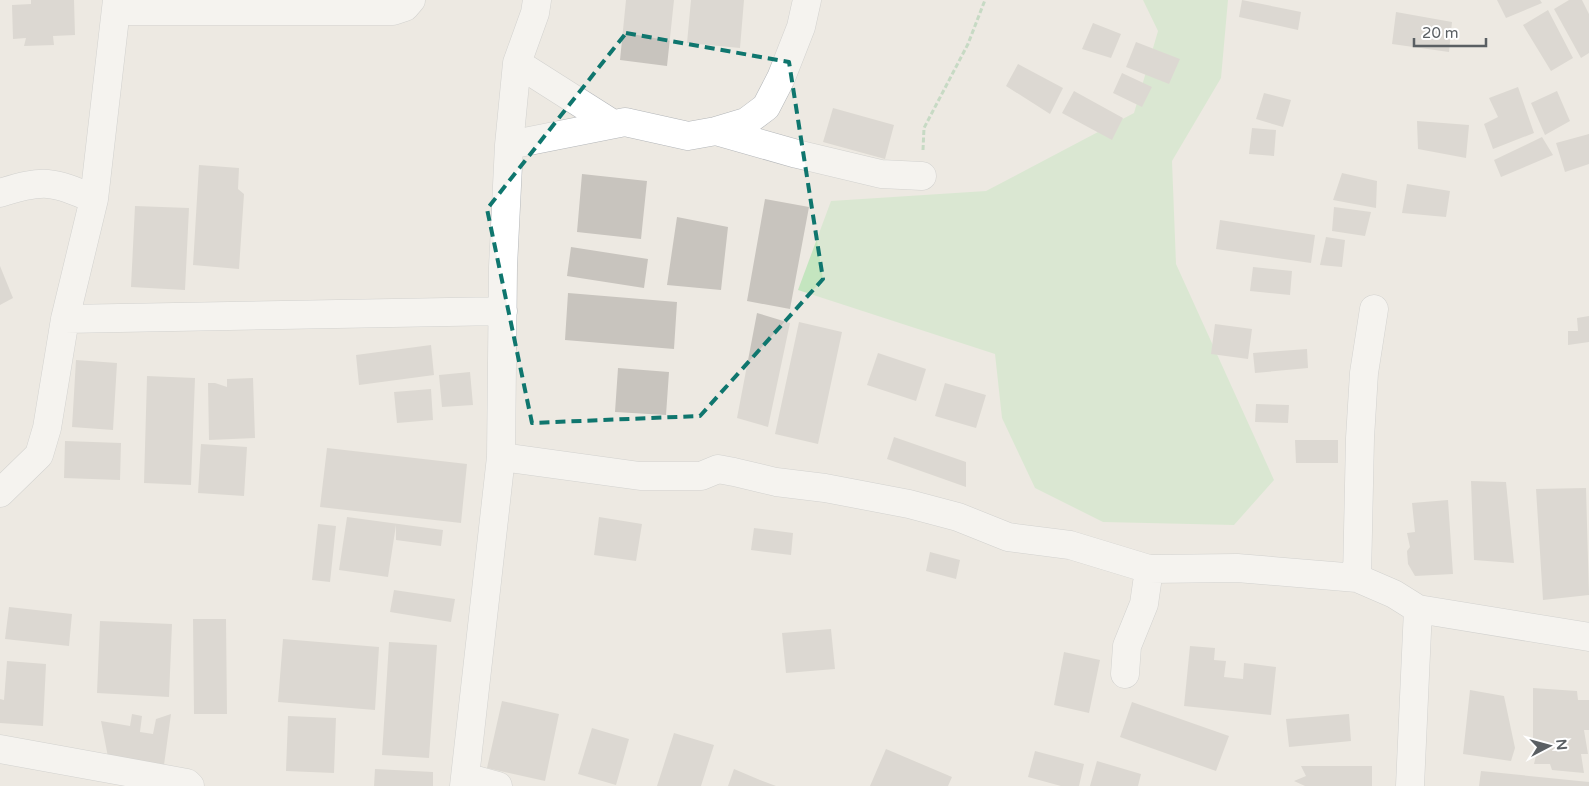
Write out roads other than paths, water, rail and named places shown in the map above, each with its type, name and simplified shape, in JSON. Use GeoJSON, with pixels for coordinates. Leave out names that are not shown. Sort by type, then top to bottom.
{"type":"FeatureCollection","features":[{"type":"Feature","properties":{"kind":"street"},"geometry":{"type":"LineString","coordinates":[[0,493],[39,455],[47,428],[65,319],[94,199],[116,5],[393,11],[405,7],[411,0]]}},
{"type":"Feature","properties":{"kind":"street"},"geometry":{"type":"LineString","coordinates":[[498,786],[465,782],[501,457],[503,311],[509,145],[517,63],[535,14],[537,0]]}},
{"type":"Feature","properties":{"kind":"street"},"geometry":{"type":"LineString","coordinates":[[509,145],[613,124],[633,123],[688,136],[716,131],[746,122],[766,107],[781,78],[801,27],[807,0]]}},
{"type":"Feature","properties":{"kind":"street"},"geometry":{"type":"LineString","coordinates":[[517,63],[613,124]]}},
{"type":"Feature","properties":{"kind":"street"},"geometry":{"type":"LineString","coordinates":[[716,131],[797,154],[881,174],[922,176]]}},
{"type":"Feature","properties":{"kind":"street"},"geometry":{"type":"LineString","coordinates":[[0,193],[28,184],[58,184],[94,199]]}},
{"type":"Feature","properties":{"kind":"street"},"geometry":{"type":"LineString","coordinates":[[1357,578],[1360,438],[1364,373],[1374,309]]}},
{"type":"Feature","properties":{"kind":"street"},"geometry":{"type":"LineString","coordinates":[[65,319],[503,311]]}},
{"type":"Feature","properties":{"kind":"street"},"geometry":{"type":"LineString","coordinates":[[501,457],[640,476],[701,476],[718,469],[776,482],[825,488],[909,504],[958,517],[1008,537],[1070,545],[1149,569],[1237,568],[1357,578],[1394,594],[1418,609],[1589,637]]}},
{"type":"Feature","properties":{"kind":"street"},"geometry":{"type":"LineString","coordinates":[[1125,674],[1127,646],[1144,604],[1149,569]]}},
{"type":"Feature","properties":{"kind":"street"},"geometry":{"type":"LineString","coordinates":[[1410,786],[1418,609]]}},
{"type":"Feature","properties":{"kind":"street"},"geometry":{"type":"LineString","coordinates":[[0,749],[187,783],[190,786]]}}]}
